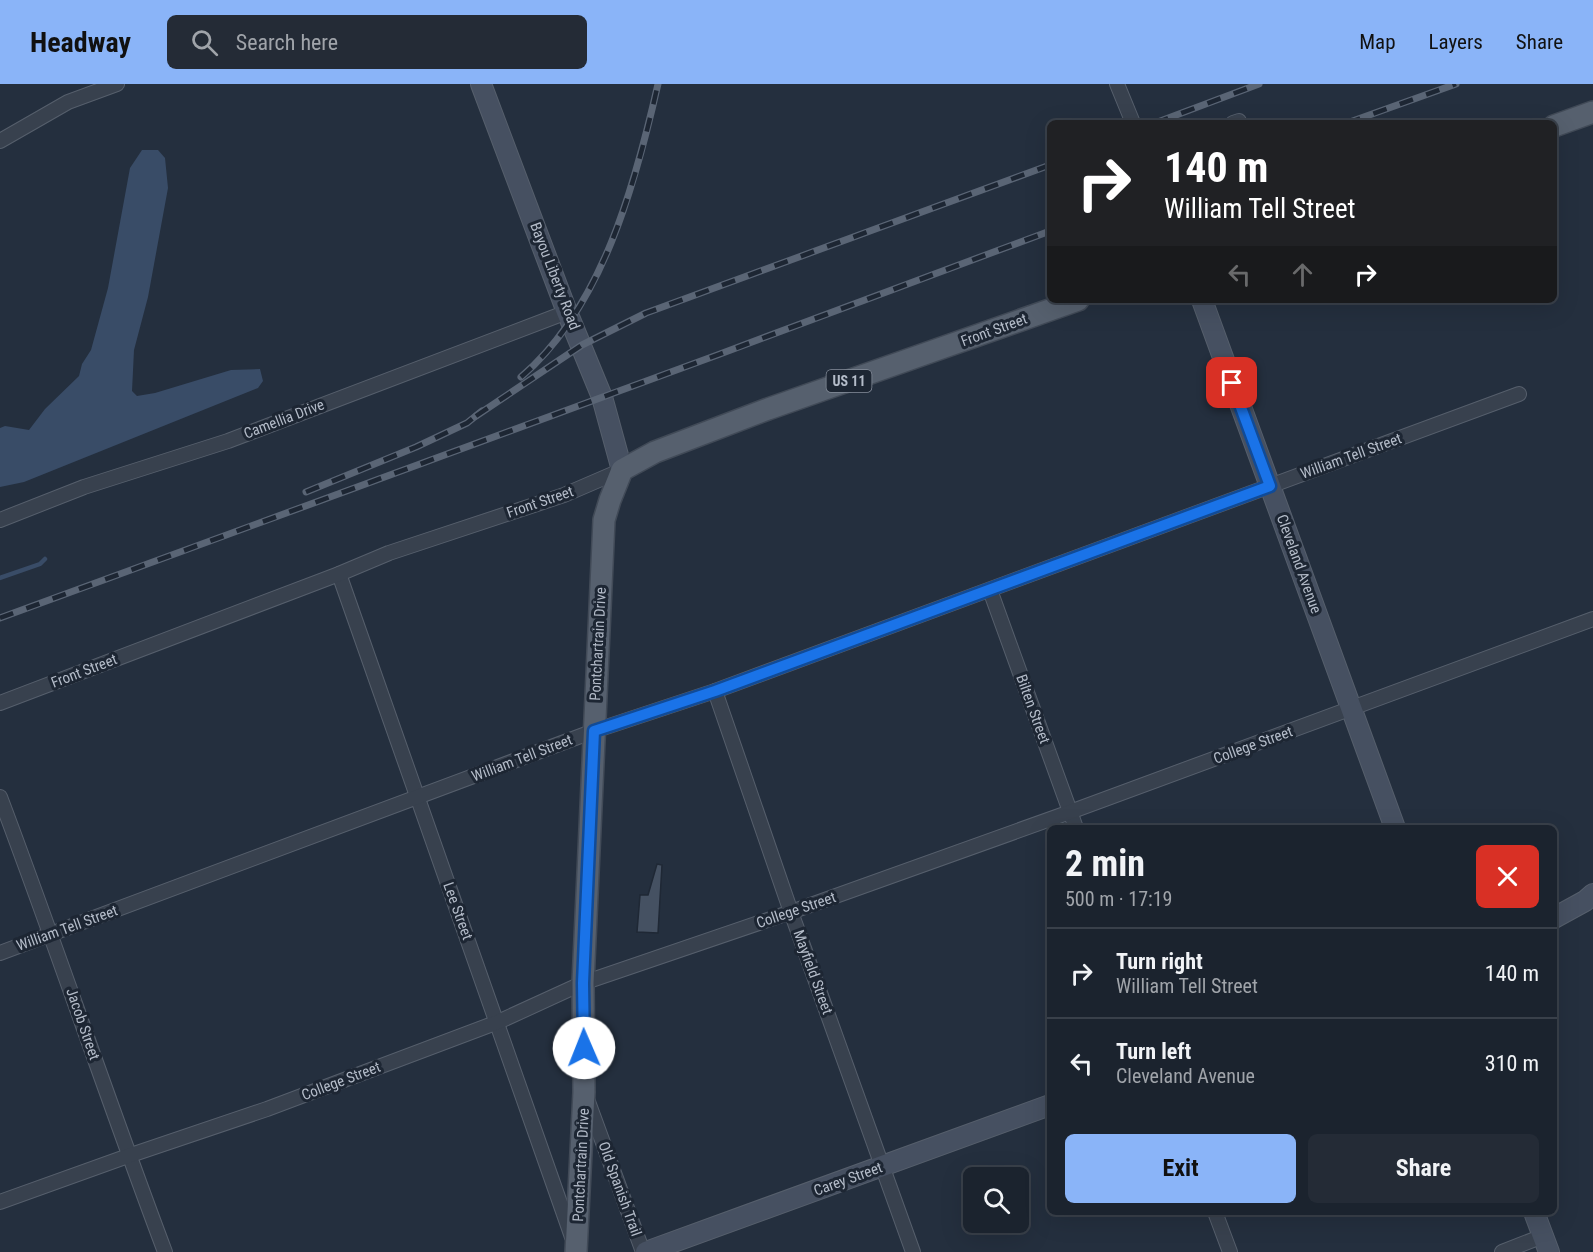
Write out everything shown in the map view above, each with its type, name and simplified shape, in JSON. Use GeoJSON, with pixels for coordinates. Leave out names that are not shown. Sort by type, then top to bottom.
{"type":"FeatureCollection","features":[{"type":"Feature","properties":{"kind":"main road"},"geometry":{"type":"LineString","coordinates":[[1557,125],[1593,112]]}},
{"type":"Feature","properties":{"kind":"main road","name":"Front Street"},"geometry":{"type":"LineString","coordinates":[[622,470],[655,452],[735,422],[1070,303]]}},
{"type":"Feature","properties":{"kind":"main road","name":"Pontchartrain Drive"},"geometry":{"type":"LineString","coordinates":[[576,1250],[584,1092],[583,983],[604,520],[622,470]]}},
{"type":"Feature","properties":{"kind":"street"},"geometry":{"type":"LineString","coordinates":[[0,141],[68,102],[117,84]]}},
{"type":"Feature","properties":{"kind":"street","name":"Bayou Liberty Road"},"geometry":{"type":"LineString","coordinates":[[481,84],[567,312],[602,397],[622,470]]}},
{"type":"Feature","properties":{"kind":"street"},"geometry":{"type":"LineString","coordinates":[[1117,84],[1132,120]]}},
{"type":"Feature","properties":{"kind":"street","name":"Cleveland Avenue"},"geometry":{"type":"LineString","coordinates":[[1203,303],[1394,825]]}},
{"type":"Feature","properties":{"kind":"street","name":"Camellia Drive"},"geometry":{"type":"LineString","coordinates":[[0,520],[84,487],[228,441],[567,312]]}},
{"type":"Feature","properties":{"kind":"street","name":"William Tell Street"},"geometry":{"type":"LineString","coordinates":[[0,953],[594,731],[715,691],[1519,394]]}},
{"type":"Feature","properties":{"kind":"street","name":"Front Street"},"geometry":{"type":"LineString","coordinates":[[0,703],[389,553],[564,495],[622,470]]}},
{"type":"Feature","properties":{"kind":"street","name":"Lee Street"},"geometry":{"type":"LineString","coordinates":[[339,574],[498,1022],[576,1250]]}},
{"type":"Feature","properties":{"kind":"street","name":"Bilten Street"},"geometry":{"type":"LineString","coordinates":[[990,590],[1075,825]]}},
{"type":"Feature","properties":{"kind":"street","name":"College Street"},"geometry":{"type":"LineString","coordinates":[[0,1202],[267,1109],[498,1022],[583,983],[791,912],[1070,812],[1593,619]]}},
{"type":"Feature","properties":{"kind":"street","name":"Mayfield Street"},"geometry":{"type":"LineString","coordinates":[[715,691],[791,912],[913,1252]]}},
{"type":"Feature","properties":{"kind":"street","name":"Jacob Street"},"geometry":{"type":"LineString","coordinates":[[0,796],[51,934],[128,1156],[165,1252]]}},
{"type":"Feature","properties":{"kind":"street"},"geometry":{"type":"LineString","coordinates":[[1557,917],[1590,902]]}},
{"type":"Feature","properties":{"kind":"street","name":"Old Spanish Trail"},"geometry":{"type":"LineString","coordinates":[[584,1092],[644,1252]]}},
{"type":"Feature","properties":{"kind":"street","name":"Carey Street"},"geometry":{"type":"LineString","coordinates":[[644,1252],[1047,1106]]}},
{"type":"Feature","properties":{"kind":"street"},"geometry":{"type":"LineString","coordinates":[[1216,1215],[1230,1252]]}},
{"type":"Feature","properties":{"kind":"street"},"geometry":{"type":"LineString","coordinates":[[1502,1252],[1546,1244],[1535,1215]]}},
{"type":"Feature","properties":{"kind":"water"},"geometry":{"type":"Polygon","coordinates":[[[142,150],[158,150],[165,158],[168,188],[148,297],[134,350],[132,391],[137,396],[155,393],[231,370],[260,369],[263,381],[258,388],[24,482],[0,487],[0,428],[5,426],[29,430],[45,409],[79,376],[82,364],[91,350],[108,288],[130,168],[142,150]]]}},
{"type":"Feature","properties":{"kind":"building"},"geometry":{"type":"Polygon","coordinates":[[[657,864],[662,865],[658,933],[637,932],[640,895],[648,895],[657,864]]]}},
{"type":"Feature","properties":{"kind":"waterway"},"geometry":{"type":"LineString","coordinates":[[0,578],[40,564],[45,559]]}},
{"type":"Feature","properties":{"kind":"railway"},"geometry":{"type":"LineString","coordinates":[[521,377],[549,349],[573,316],[594,281],[626,203],[658,84]]}},
{"type":"Feature","properties":{"kind":"railway"},"geometry":{"type":"LineString","coordinates":[[1163,120],[1259,84]]}},
{"type":"Feature","properties":{"kind":"railway"},"geometry":{"type":"LineString","coordinates":[[1355,120],[1456,84]]}},
{"type":"Feature","properties":{"kind":"railway"},"geometry":{"type":"LineString","coordinates":[[476,416],[582,345],[646,313],[1047,166]]}},
{"type":"Feature","properties":{"kind":"railway"},"geometry":{"type":"LineString","coordinates":[[0,618],[1047,232]]}},
{"type":"Feature","properties":{"kind":"railway"},"geometry":{"type":"LineString","coordinates":[[306,492],[416,447],[467,423],[482,411]]}},
{"type":"Feature","properties":{"kind":"route"},"geometry":{"type":"LineString","coordinates":[[584,1048],[583,983],[594,731],[715,691],[1270,486],[1232,383]]}}]}
